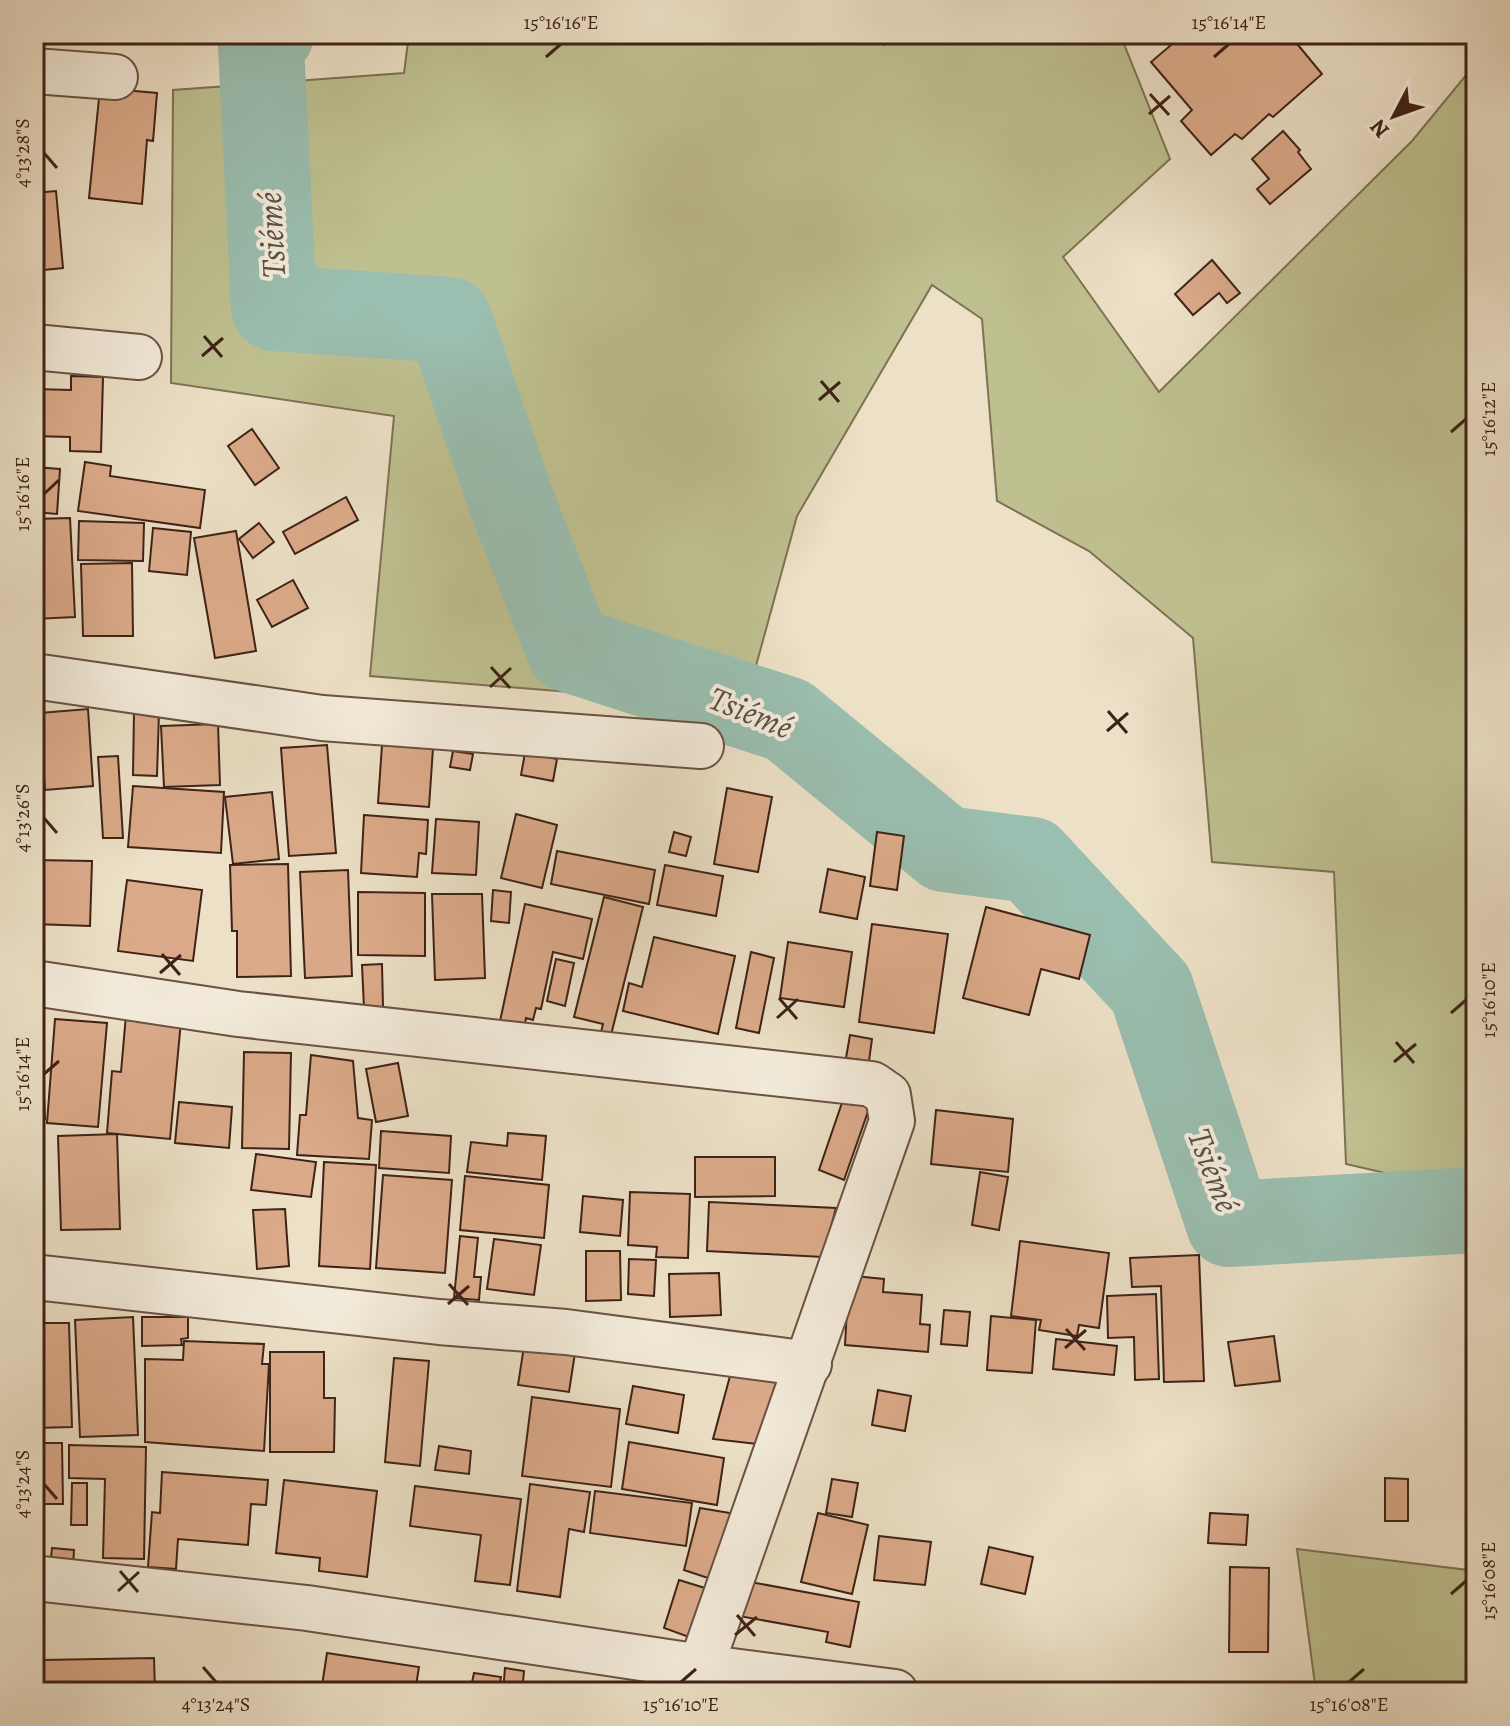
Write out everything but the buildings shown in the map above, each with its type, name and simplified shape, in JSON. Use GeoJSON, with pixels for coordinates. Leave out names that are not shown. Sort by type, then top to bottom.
{"type":"FeatureCollection","features":[{"type":"Feature","properties":{"kind":"street"},"geometry":{"type":"LineString","coordinates":[[34,71],[115,77]]}},
{"type":"Feature","properties":{"kind":"street"},"geometry":{"type":"LineString","coordinates":[[34,347],[139,357]]}},
{"type":"Feature","properties":{"kind":"street"},"geometry":{"type":"LineString","coordinates":[[34,676],[322,718],[701,746]]}},
{"type":"Feature","properties":{"kind":"street"},"geometry":{"type":"LineString","coordinates":[[34,983],[238,1014],[872,1084],[888,1095],[892,1121],[697,1680]]}},
{"type":"Feature","properties":{"kind":"street"},"geometry":{"type":"LineString","coordinates":[[34,1277],[439,1322],[566,1332],[809,1364]]}},
{"type":"Feature","properties":{"kind":"street"},"geometry":{"type":"LineString","coordinates":[[34,1578],[307,1608],[697,1680],[895,1692]]}},
{"type":"Feature","properties":{"kind":"green space"},"geometry":{"type":"Polygon","coordinates":[[[409,34],[877,34],[884,45],[904,34],[1120,34],[1170,159],[1063,257],[1159,392],[1412,141],[1476,63],[1476,1194],[1346,1164],[1334,872],[1212,862],[1193,638],[1089,551],[997,501],[982,319],[932,285],[797,516],[745,706],[370,676],[394,416],[171,383],[173,90],[404,73],[409,34]]]}},
{"type":"Feature","properties":{"kind":"green space"},"geometry":{"type":"Polygon","coordinates":[[[1297,1549],[1476,1571],[1476,1692],[1316,1692],[1297,1549]]]}},
{"type":"Feature","properties":{"kind":"waterway","name":"Tsiémé"},"geometry":{"type":"LineString","coordinates":[[271,34],[261,46],[274,308],[449,320],[510,498],[569,649],[788,720],[945,849],[1031,860],[1151,989],[1229,1224],[1476,1210]]}}]}
